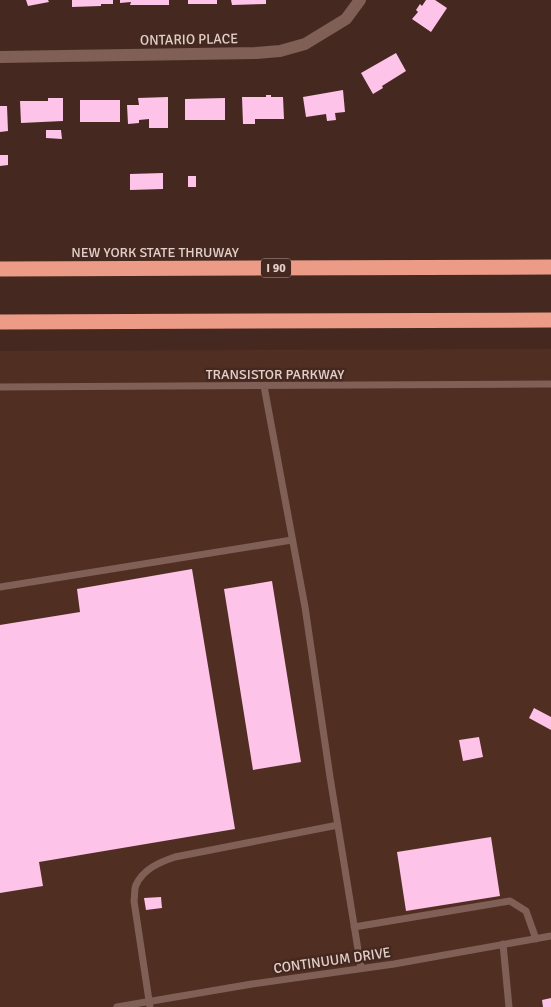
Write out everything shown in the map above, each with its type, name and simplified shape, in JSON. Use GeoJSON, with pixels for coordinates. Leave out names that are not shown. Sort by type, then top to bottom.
{"type":"FeatureCollection","features":[{"type":"Feature","properties":{"kind":"highway","name":"NEW YORK STATE THRUWAY"},"geometry":{"type":"LineString","coordinates":[[0,269],[551,267]]}},
{"type":"Feature","properties":{"kind":"highway"},"geometry":{"type":"LineString","coordinates":[[0,322],[551,320]]}},
{"type":"Feature","properties":{"kind":"street","name":"ONTARIO PLACE"},"geometry":{"type":"LineString","coordinates":[[0,57],[256,54],[280,51],[305,44],[346,19],[360,0]]}},
{"type":"Feature","properties":{"kind":"lane","name":"TRANSISTOR PARKWAY"},"geometry":{"type":"LineString","coordinates":[[0,388],[551,384]]}},
{"type":"Feature","properties":{"kind":"lane"},"geometry":{"type":"LineString","coordinates":[[264,386],[305,607],[361,968]]}},
{"type":"Feature","properties":{"kind":"lane"},"geometry":{"type":"LineString","coordinates":[[0,587],[292,540]]}},
{"type":"Feature","properties":{"kind":"lane"},"geometry":{"type":"LineString","coordinates":[[149,1004],[134,901],[136,885],[146,872],[160,863],[175,857],[338,825]]}},
{"type":"Feature","properties":{"kind":"lane"},"geometry":{"type":"LineString","coordinates":[[354,927],[510,901],[526,911],[536,939]]}},
{"type":"Feature","properties":{"kind":"lane","name":"CONTINUUM DRIVE"},"geometry":{"type":"LineString","coordinates":[[117,1007],[149,1004],[551,936]]}},
{"type":"Feature","properties":{"kind":"lane"},"geometry":{"type":"LineString","coordinates":[[503,944],[508,1007]]}},
{"type":"Feature","properties":{"kind":"shaded area"},"geometry":{"type":"Polygon","coordinates":[[[551,349],[551,1007],[0,1007],[0,351],[551,349]]]}},
{"type":"Feature","properties":{"kind":"building"},"geometry":{"type":"Polygon","coordinates":[[[26,0],[48,0],[49,2],[28,6],[26,0]]]}},
{"type":"Feature","properties":{"kind":"building"},"geometry":{"type":"Polygon","coordinates":[[[72,0],[113,0],[113,4],[72,7],[72,0]]]}},
{"type":"Feature","properties":{"kind":"building"},"geometry":{"type":"Polygon","coordinates":[[[120,0],[169,0],[169,5],[130,5],[131,2],[120,3],[120,0]]]}},
{"type":"Feature","properties":{"kind":"building"},"geometry":{"type":"Polygon","coordinates":[[[188,0],[217,0],[217,4],[188,4],[188,0]]]}},
{"type":"Feature","properties":{"kind":"building"},"geometry":{"type":"Polygon","coordinates":[[[231,0],[266,0],[266,4],[232,5],[231,0]]]}},
{"type":"Feature","properties":{"kind":"building"},"geometry":{"type":"Polygon","coordinates":[[[426,0],[435,0],[447,8],[431,32],[412,19],[418,12],[416,10],[420,4],[422,6],[426,0]]]}},
{"type":"Feature","properties":{"kind":"building"},"geometry":{"type":"Polygon","coordinates":[[[396,53],[406,71],[373,94],[361,73],[396,53]]]}},
{"type":"Feature","properties":{"kind":"building"},"geometry":{"type":"Polygon","coordinates":[[[343,90],[345,112],[335,113],[336,120],[327,121],[326,114],[306,117],[303,97],[343,90]]]}},
{"type":"Feature","properties":{"kind":"building"},"geometry":{"type":"Polygon","coordinates":[[[266,95],[283,97],[284,119],[255,119],[255,124],[243,124],[242,97],[266,97],[266,95]]]}},
{"type":"Feature","properties":{"kind":"building"},"geometry":{"type":"Polygon","coordinates":[[[168,97],[168,128],[149,128],[149,119],[139,120],[139,123],[128,124],[127,105],[139,105],[138,98],[168,97]]]}},
{"type":"Feature","properties":{"kind":"building"},"geometry":{"type":"Polygon","coordinates":[[[48,98],[63,98],[63,121],[21,123],[20,101],[48,101],[48,98]]]}},
{"type":"Feature","properties":{"kind":"building"},"geometry":{"type":"Polygon","coordinates":[[[225,98],[225,120],[185,120],[185,99],[225,98]]]}},
{"type":"Feature","properties":{"kind":"building"},"geometry":{"type":"Polygon","coordinates":[[[80,100],[120,100],[120,122],[80,122],[80,100]]]}},
{"type":"Feature","properties":{"kind":"building"},"geometry":{"type":"Polygon","coordinates":[[[0,106],[7,106],[8,131],[0,132],[0,106]]]}},
{"type":"Feature","properties":{"kind":"building"},"geometry":{"type":"Polygon","coordinates":[[[46,130],[61,130],[62,139],[46,138],[46,130]]]}},
{"type":"Feature","properties":{"kind":"building"},"geometry":{"type":"Polygon","coordinates":[[[0,155],[8,155],[8,165],[0,166],[0,155]]]}},
{"type":"Feature","properties":{"kind":"building"},"geometry":{"type":"Polygon","coordinates":[[[163,173],[163,189],[130,190],[130,174],[163,173]]]}},
{"type":"Feature","properties":{"kind":"building"},"geometry":{"type":"Polygon","coordinates":[[[188,176],[196,176],[196,187],[188,187],[188,176]]]}},
{"type":"Feature","properties":{"kind":"building"},"geometry":{"type":"Polygon","coordinates":[[[192,569],[235,829],[39,862],[43,886],[0,893],[0,625],[80,612],[77,589],[192,569]]]}},
{"type":"Feature","properties":{"kind":"building"},"geometry":{"type":"Polygon","coordinates":[[[272,581],[301,762],[253,770],[224,589],[272,581]]]}},
{"type":"Feature","properties":{"kind":"building"},"geometry":{"type":"Polygon","coordinates":[[[534,708],[551,717],[551,730],[529,718],[534,708]]]}},
{"type":"Feature","properties":{"kind":"building"},"geometry":{"type":"Polygon","coordinates":[[[479,737],[483,757],[463,761],[459,740],[479,737]]]}},
{"type":"Feature","properties":{"kind":"building"},"geometry":{"type":"Polygon","coordinates":[[[491,837],[500,896],[406,911],[397,852],[491,837]]]}},
{"type":"Feature","properties":{"kind":"building"},"geometry":{"type":"Polygon","coordinates":[[[161,897],[162,908],[146,910],[144,898],[161,897]]]}},
{"type":"Feature","properties":{"kind":"building"},"geometry":{"type":"Polygon","coordinates":[[[551,998],[551,1007],[543,1007],[542,1000],[551,998]]]}}]}
